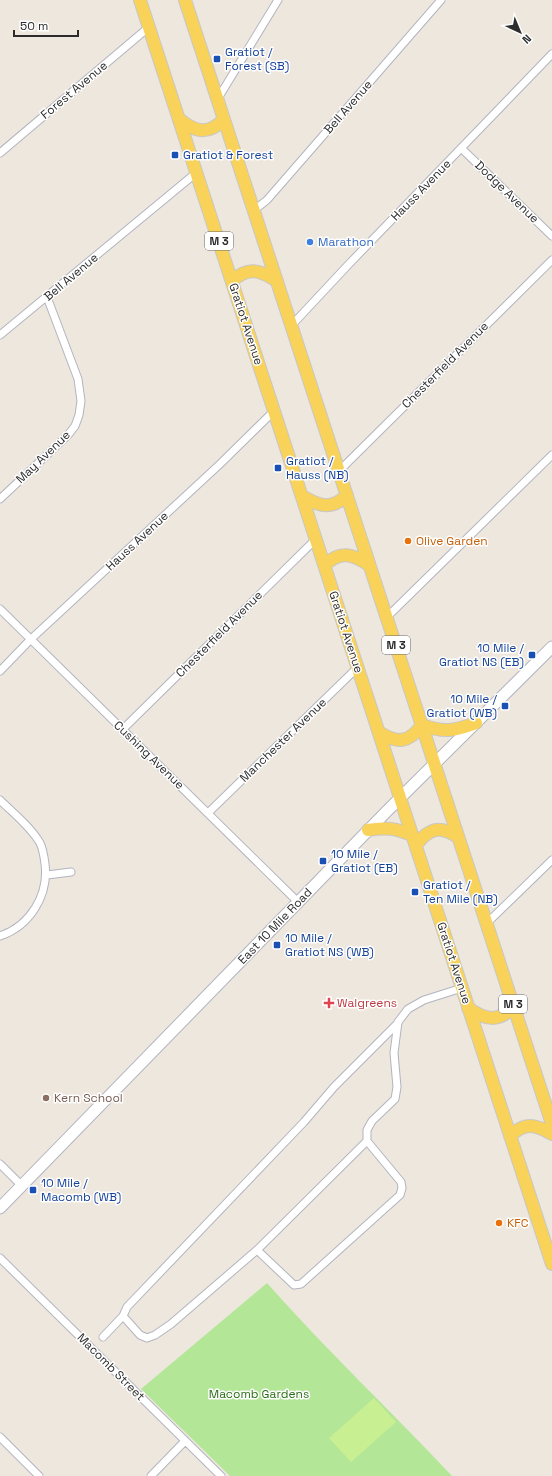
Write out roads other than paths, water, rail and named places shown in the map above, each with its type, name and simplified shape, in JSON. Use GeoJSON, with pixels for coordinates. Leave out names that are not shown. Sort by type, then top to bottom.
{"type":"FeatureCollection","features":[{"type":"Feature","properties":{"kind":"main road","name":"Gratiot Avenue"},"geometry":{"type":"LineString","coordinates":[[140,0],[552,1264]]}},
{"type":"Feature","properties":{"kind":"main road","name":"M 3"},"geometry":{"type":"LineString","coordinates":[[185,0],[552,1124]]}},
{"type":"Feature","properties":{"kind":"main road"},"geometry":{"type":"LineString","coordinates":[[179,119],[194,129],[204,130],[215,127],[224,119]]}},
{"type":"Feature","properties":{"kind":"main road"},"geometry":{"type":"LineString","coordinates":[[232,281],[242,273],[252,271],[263,273],[277,281]]}},
{"type":"Feature","properties":{"kind":"main road"},"geometry":{"type":"LineString","coordinates":[[302,496],[319,504],[330,506],[347,495]]}},
{"type":"Feature","properties":{"kind":"main road"},"geometry":{"type":"LineString","coordinates":[[325,565],[334,557],[344,555],[355,557],[369,565]]}},
{"type":"Feature","properties":{"kind":"main road","name":"East 10 Mile Road"},"geometry":{"type":"LineString","coordinates":[[0,1208],[368,830],[552,647]]}},
{"type":"Feature","properties":{"kind":"main road"},"geometry":{"type":"LineString","coordinates":[[379,732],[388,738],[402,740],[413,735],[422,725],[438,730],[450,731],[458,730],[476,723]]}},
{"type":"Feature","properties":{"kind":"main road"},"geometry":{"type":"LineString","coordinates":[[368,830],[392,828],[403,831],[414,841],[435,830],[445,830],[458,837]]}},
{"type":"Feature","properties":{"kind":"main road"},"geometry":{"type":"LineString","coordinates":[[468,1008],[481,1016],[494,1018],[504,1015],[514,1006]]}},
{"type":"Feature","properties":{"kind":"main road"},"geometry":{"type":"LineString","coordinates":[[510,1136],[521,1127],[527,1126],[538,1127],[552,1134]]}},
{"type":"Feature","properties":{"kind":"street"},"geometry":{"type":"LineString","coordinates":[[217,100],[278,0]]}},
{"type":"Feature","properties":{"kind":"street","name":"Bell Avenue"},"geometry":{"type":"LineString","coordinates":[[253,211],[267,200],[441,0]]}},
{"type":"Feature","properties":{"kind":"street","name":"Forest Avenue"},"geometry":{"type":"LineString","coordinates":[[0,153],[149,27]]}},
{"type":"Feature","properties":{"kind":"street","name":"Hauss Avenue"},"geometry":{"type":"LineString","coordinates":[[291,326],[552,54]]}},
{"type":"Feature","properties":{"kind":"street","name":"Dodge Avenue"},"geometry":{"type":"LineString","coordinates":[[462,148],[552,236]]}},
{"type":"Feature","properties":{"kind":"street","name":"Bell Avenue"},"geometry":{"type":"LineString","coordinates":[[0,335],[196,173]]}},
{"type":"Feature","properties":{"kind":"street","name":"Chesterfield Avenue"},"geometry":{"type":"LineString","coordinates":[[339,471],[552,260]]}},
{"type":"Feature","properties":{"kind":"street","name":"May Avenue"},"geometry":{"type":"LineString","coordinates":[[0,499],[68,435],[75,426],[79,415],[81,401],[78,379],[47,297]]}},
{"type":"Feature","properties":{"kind":"street","name":"Hauss Avenue"},"geometry":{"type":"LineString","coordinates":[[0,670],[30,640],[216,468],[274,411]]}},
{"type":"Feature","properties":{"kind":"street"},"geometry":{"type":"LineString","coordinates":[[387,617],[552,455]]}},
{"type":"Feature","properties":{"kind":"street","name":"Chesterfield Avenue"},"geometry":{"type":"LineString","coordinates":[[123,730],[316,539]]}},
{"type":"Feature","properties":{"kind":"street","name":"Cushing Avenue"},"geometry":{"type":"LineString","coordinates":[[0,609],[298,902]]}},
{"type":"Feature","properties":{"kind":"street","name":"Manchester Avenue"},"geometry":{"type":"LineString","coordinates":[[208,813],[358,666]]}},
{"type":"Feature","properties":{"kind":"street"},"geometry":{"type":"LineString","coordinates":[[0,800],[34,834],[44,855],[47,875],[42,897],[34,910],[22,924],[0,936]]}},
{"type":"Feature","properties":{"kind":"street"},"geometry":{"type":"LineString","coordinates":[[486,923],[552,860]]}},
{"type":"Feature","properties":{"kind":"street"},"geometry":{"type":"LineString","coordinates":[[47,875],[72,872]]}},
{"type":"Feature","properties":{"kind":"street"},"geometry":{"type":"LineString","coordinates":[[103,1337],[123,1316],[127,1308],[304,1122],[334,1087],[398,1022],[408,1009],[424,1000],[462,988]]}},
{"type":"Feature","properties":{"kind":"street"},"geometry":{"type":"LineString","coordinates":[[256,1250],[294,1285],[300,1284],[400,1195],[402,1188],[401,1182],[367,1141],[367,1130],[372,1121],[395,1099],[397,1087],[394,1052],[398,1022]]}},
{"type":"Feature","properties":{"kind":"street"},"geometry":{"type":"LineString","coordinates":[[123,1316],[140,1335],[147,1338],[155,1336],[171,1324],[256,1250],[367,1141]]}},
{"type":"Feature","properties":{"kind":"street"},"geometry":{"type":"LineString","coordinates":[[0,1164],[22,1186]]}},
{"type":"Feature","properties":{"kind":"street","name":"Macomb Street"},"geometry":{"type":"LineString","coordinates":[[0,1258],[221,1476]]}},
{"type":"Feature","properties":{"kind":"street"},"geometry":{"type":"LineString","coordinates":[[0,1437],[39,1476]]}},
{"type":"Feature","properties":{"kind":"street"},"geometry":{"type":"LineString","coordinates":[[150,1476],[185,1441]]}},
{"type":"Feature","properties":{"kind":"place","name":"Gratiot / Forest (SB)"},"geometry":{"type":"Point","coordinates":[217,59]}},
{"type":"Feature","properties":{"kind":"place","name":"Gratiot & Forest"},"geometry":{"type":"Point","coordinates":[175,155]}},
{"type":"Feature","properties":{"kind":"place","name":"Marathon"},"geometry":{"type":"Point","coordinates":[310,242]}},
{"type":"Feature","properties":{"kind":"place","name":"Gratiot / Hauss (NB)"},"geometry":{"type":"Point","coordinates":[278,468]}},
{"type":"Feature","properties":{"kind":"place","name":"Olive Garden"},"geometry":{"type":"Point","coordinates":[408,541]}},
{"type":"Feature","properties":{"kind":"place","name":"10 Mile / Gratiot NS (EB)"},"geometry":{"type":"Point","coordinates":[532,655]}},
{"type":"Feature","properties":{"kind":"place","name":"10 Mile / Gratiot (WB)"},"geometry":{"type":"Point","coordinates":[505,706]}},
{"type":"Feature","properties":{"kind":"place","name":"10 Mile / Gratiot (EB)"},"geometry":{"type":"Point","coordinates":[323,861]}},
{"type":"Feature","properties":{"kind":"place","name":"Gratiot / Ten Mile (NB)"},"geometry":{"type":"Point","coordinates":[415,892]}},
{"type":"Feature","properties":{"kind":"place","name":"10 Mile / Gratiot NS (WB)"},"geometry":{"type":"Point","coordinates":[277,945]}},
{"type":"Feature","properties":{"kind":"place","name":"Walgreens"},"geometry":{"type":"Point","coordinates":[329,1003]}},
{"type":"Feature","properties":{"kind":"place","name":"Kern School"},"geometry":{"type":"Point","coordinates":[46,1098]}},
{"type":"Feature","properties":{"kind":"place","name":"10 Mile / Macomb (WB)"},"geometry":{"type":"Point","coordinates":[33,1190]}},
{"type":"Feature","properties":{"kind":"place","name":"KFC"},"geometry":{"type":"Point","coordinates":[499,1223]}},
{"type":"Feature","properties":{"kind":"park label","name":"Macomb Gardens"},"geometry":{"type":"Point","coordinates":[259,1394]}}]}
